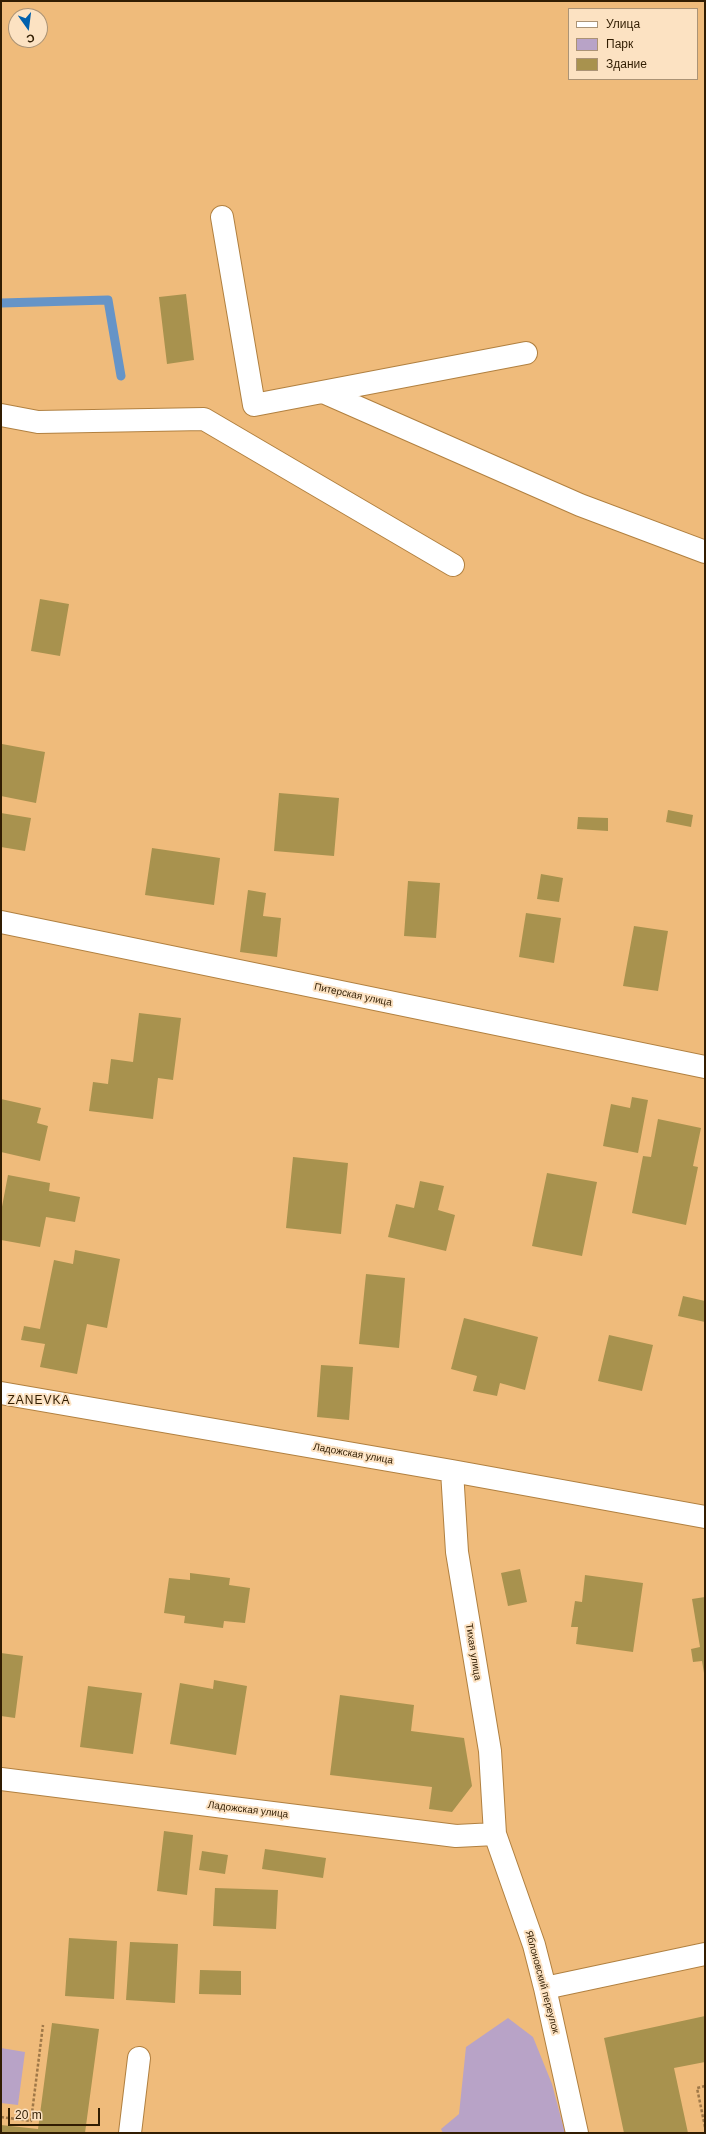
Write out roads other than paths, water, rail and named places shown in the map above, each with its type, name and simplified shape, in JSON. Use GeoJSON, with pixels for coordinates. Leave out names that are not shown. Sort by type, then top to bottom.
{"type":"FeatureCollection","features":[{"type":"Feature","properties":{"kind":"street"},"geometry":{"type":"LineString","coordinates":[[222,217],[254,405],[526,352]]}},
{"type":"Feature","properties":{"kind":"street"},"geometry":{"type":"LineString","coordinates":[[323,392],[580,505],[705,552]]}},
{"type":"Feature","properties":{"kind":"street"},"geometry":{"type":"LineString","coordinates":[[1,415],[38,422],[204,419],[452,565]]}},
{"type":"Feature","properties":{"kind":"street","name":"Питерская улица"},"geometry":{"type":"LineString","coordinates":[[1,922],[705,1067]]}},
{"type":"Feature","properties":{"kind":"street","name":"Ладожская улица"},"geometry":{"type":"LineString","coordinates":[[1,1393],[452,1470],[705,1517]]}},
{"type":"Feature","properties":{"kind":"street","name":"Тихая улица"},"geometry":{"type":"LineString","coordinates":[[452,1470],[457,1552],[490,1751],[495,1834]]}},
{"type":"Feature","properties":{"kind":"street","name":"Ладожская улица"},"geometry":{"type":"LineString","coordinates":[[1,1779],[456,1836],[495,1834]]}},
{"type":"Feature","properties":{"kind":"street","name":"Яблоновский переулок"},"geometry":{"type":"LineString","coordinates":[[495,1834],[534,1945],[577,2133]]}},
{"type":"Feature","properties":{"kind":"street"},"geometry":{"type":"LineString","coordinates":[[545,1988],[705,1954]]}},
{"type":"Feature","properties":{"kind":"street"},"geometry":{"type":"LineString","coordinates":[[130,2133],[139,2058]]}},
{"type":"Feature","properties":{"kind":"waterway"},"geometry":{"type":"LineString","coordinates":[[1,303],[108,300],[121,376]]}},
{"type":"Feature","properties":{"kind":"district","name":"ZANEVKA"},"geometry":{"type":"Point","coordinates":[39,1401]}}]}
